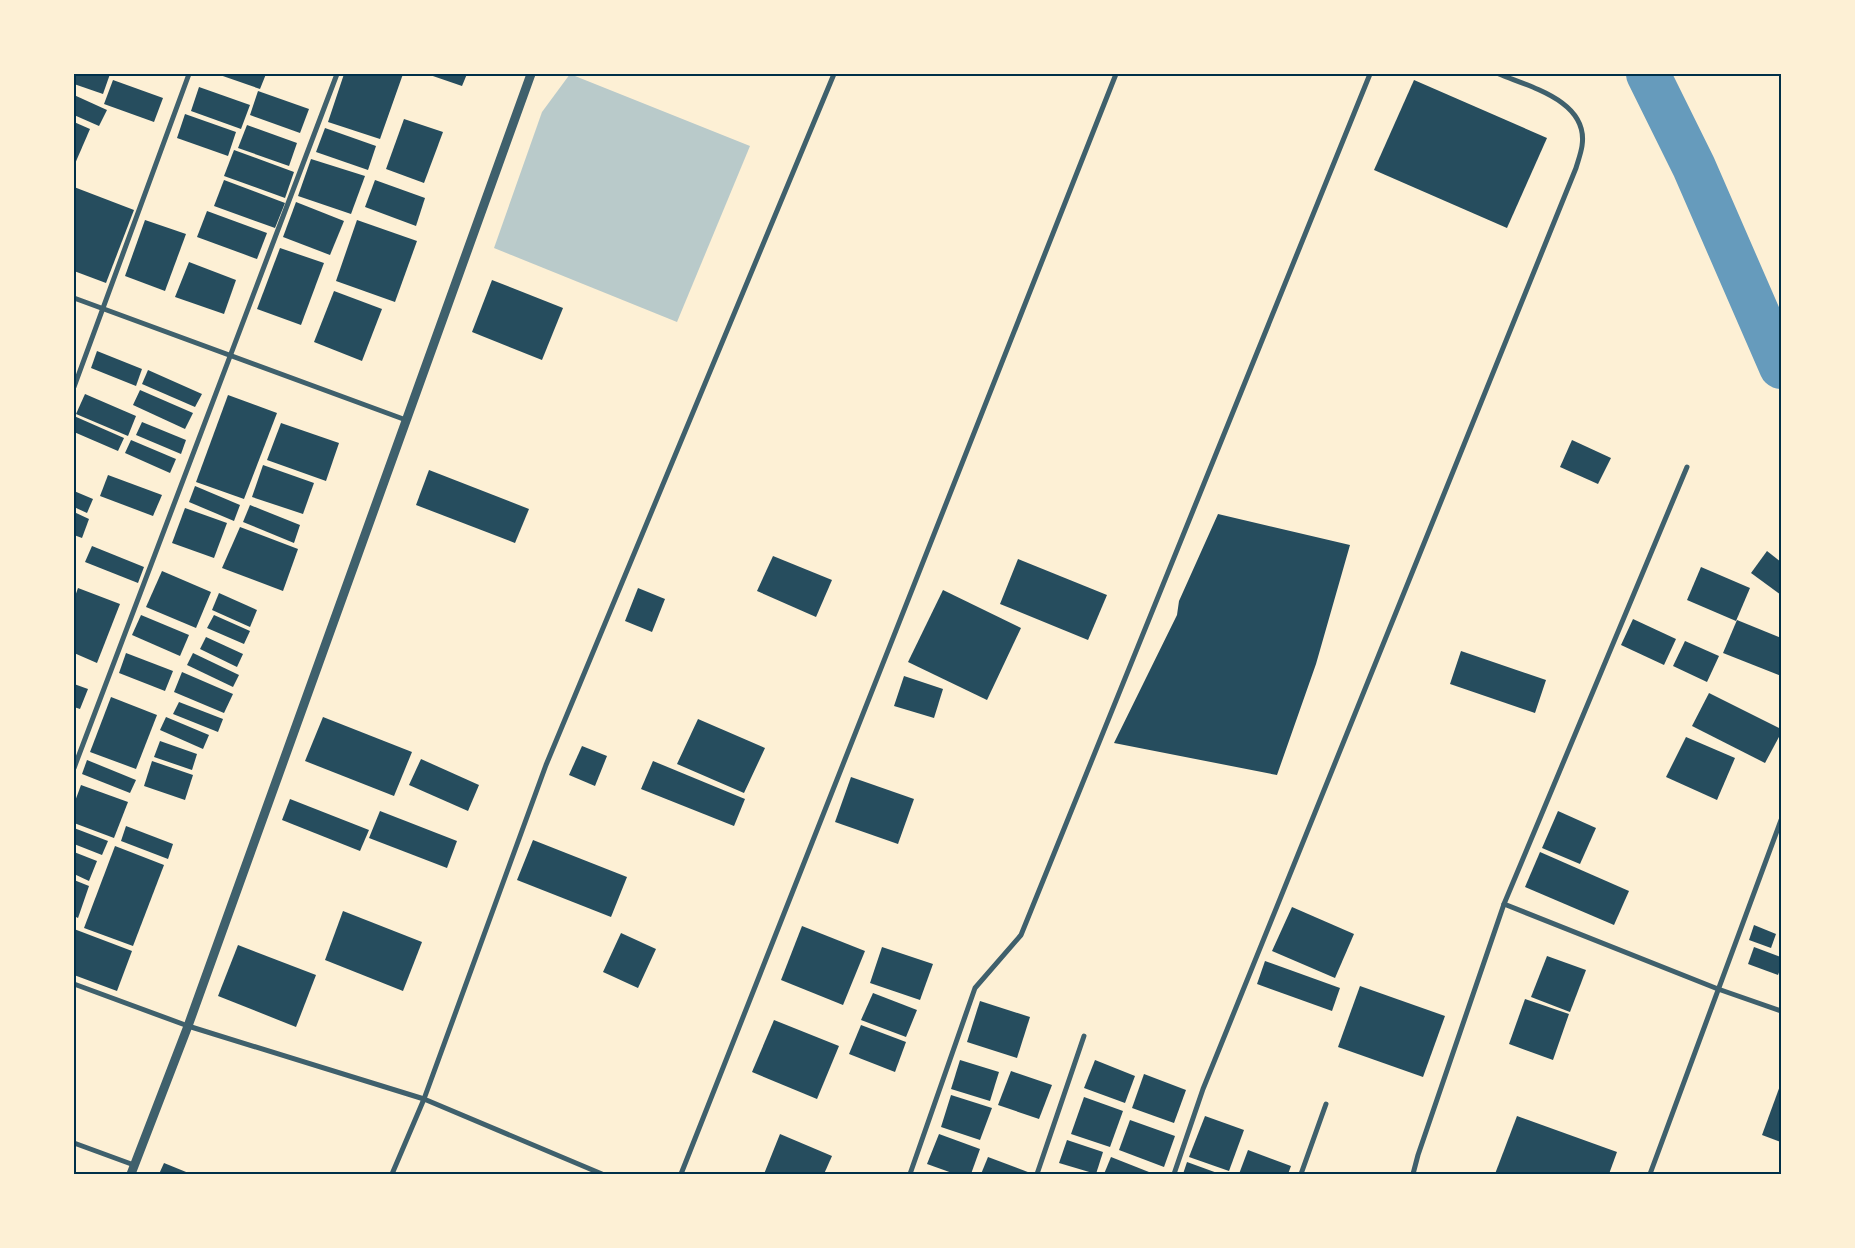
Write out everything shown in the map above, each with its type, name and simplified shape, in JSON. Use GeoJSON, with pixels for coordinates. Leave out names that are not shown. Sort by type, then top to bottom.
{"type":"FeatureCollection","features":[{"type":"Feature","properties":{"kind":"street"},"geometry":{"type":"LineString","coordinates":[[74,387],[189,74]]}},
{"type":"Feature","properties":{"kind":"street"},"geometry":{"type":"LineString","coordinates":[[74,768],[337,74]]}},
{"type":"Feature","properties":{"kind":"street"},"geometry":{"type":"LineString","coordinates":[[74,1143],[133,1170],[188,1026],[531,74]]}},
{"type":"Feature","properties":{"kind":"street"},"geometry":{"type":"LineString","coordinates":[[392,1174],[424,1099],[546,765],[834,74]]}},
{"type":"Feature","properties":{"kind":"street"},"geometry":{"type":"LineString","coordinates":[[681,1174],[1116,74]]}},
{"type":"Feature","properties":{"kind":"street"},"geometry":{"type":"LineString","coordinates":[[910,1174],[975,988],[1021,935],[1370,74]]}},
{"type":"Feature","properties":{"kind":"street"},"geometry":{"type":"LineString","coordinates":[[1174,1174],[1203,1089],[1576,168],[1582,144],[1580,128],[1574,113],[1560,100],[1498,74]]}},
{"type":"Feature","properties":{"kind":"street"},"geometry":{"type":"LineString","coordinates":[[74,298],[406,420]]}},
{"type":"Feature","properties":{"kind":"street"},"geometry":{"type":"LineString","coordinates":[[1413,1174],[1504,904],[1687,467]]}},
{"type":"Feature","properties":{"kind":"street"},"geometry":{"type":"LineString","coordinates":[[1650,1174],[1781,820]]}},
{"type":"Feature","properties":{"kind":"street"},"geometry":{"type":"LineString","coordinates":[[1504,904],[1781,1012]]}},
{"type":"Feature","properties":{"kind":"street"},"geometry":{"type":"LineString","coordinates":[[74,984],[188,1026],[424,1099],[602,1174]]}},
{"type":"Feature","properties":{"kind":"street"},"geometry":{"type":"LineString","coordinates":[[1037,1174],[1084,1036]]}},
{"type":"Feature","properties":{"kind":"street"},"geometry":{"type":"LineString","coordinates":[[1301,1174],[1326,1104]]}},
{"type":"Feature","properties":{"kind":"shaded area"},"geometry":{"type":"Polygon","coordinates":[[[570,74],[750,146],[677,322],[494,248],[542,112],[570,74]]]}},
{"type":"Feature","properties":{"kind":"building"},"geometry":{"type":"Polygon","coordinates":[[[74,74],[110,74],[103,94],[74,84],[74,74]]]}},
{"type":"Feature","properties":{"kind":"building"},"geometry":{"type":"Polygon","coordinates":[[[217,74],[266,74],[260,89],[217,74]]]}},
{"type":"Feature","properties":{"kind":"building"},"geometry":{"type":"Polygon","coordinates":[[[344,74],[403,74],[380,139],[328,122],[344,74]]]}},
{"type":"Feature","properties":{"kind":"building"},"geometry":{"type":"Polygon","coordinates":[[[427,74],[467,74],[462,86],[427,74]]]}},
{"type":"Feature","properties":{"kind":"building"},"geometry":{"type":"Polygon","coordinates":[[[113,80],[163,98],[154,122],[104,104],[113,80]]]}},
{"type":"Feature","properties":{"kind":"building"},"geometry":{"type":"Polygon","coordinates":[[[1414,80],[1547,138],[1507,228],[1374,170],[1414,80]]]}},
{"type":"Feature","properties":{"kind":"building"},"geometry":{"type":"Polygon","coordinates":[[[199,87],[250,105],[241,129],[191,111],[199,87]]]}},
{"type":"Feature","properties":{"kind":"building"},"geometry":{"type":"Polygon","coordinates":[[[258,91],[309,109],[300,133],[250,115],[258,91]]]}},
{"type":"Feature","properties":{"kind":"building"},"geometry":{"type":"Polygon","coordinates":[[[74,95],[107,110],[99,126],[74,115],[74,95]]]}},
{"type":"Feature","properties":{"kind":"building"},"geometry":{"type":"Polygon","coordinates":[[[185,114],[236,132],[228,156],[177,138],[185,114]]]}},
{"type":"Feature","properties":{"kind":"building"},"geometry":{"type":"Polygon","coordinates":[[[404,119],[443,132],[424,183],[386,169],[404,119]]]}},
{"type":"Feature","properties":{"kind":"building"},"geometry":{"type":"Polygon","coordinates":[[[74,122],[90,129],[74,166],[74,122]]]}},
{"type":"Feature","properties":{"kind":"building"},"geometry":{"type":"Polygon","coordinates":[[[247,125],[297,143],[289,166],[238,148],[247,125]]]}},
{"type":"Feature","properties":{"kind":"building"},"geometry":{"type":"Polygon","coordinates":[[[325,128],[376,146],[368,170],[316,152],[325,128]]]}},
{"type":"Feature","properties":{"kind":"building"},"geometry":{"type":"Polygon","coordinates":[[[234,150],[294,172],[285,198],[224,176],[234,150]]]}},
{"type":"Feature","properties":{"kind":"building"},"geometry":{"type":"Polygon","coordinates":[[[311,159],[365,176],[351,214],[298,196],[311,159]]]}},
{"type":"Feature","properties":{"kind":"building"},"geometry":{"type":"Polygon","coordinates":[[[224,180],[285,203],[275,228],[214,206],[224,180]]]}},
{"type":"Feature","properties":{"kind":"building"},"geometry":{"type":"Polygon","coordinates":[[[375,180],[425,198],[416,226],[365,207],[375,180]]]}},
{"type":"Feature","properties":{"kind":"building"},"geometry":{"type":"Polygon","coordinates":[[[74,187],[134,210],[106,283],[74,271],[74,187]]]}},
{"type":"Feature","properties":{"kind":"building"},"geometry":{"type":"Polygon","coordinates":[[[296,202],[344,221],[330,255],[283,237],[296,202]]]}},
{"type":"Feature","properties":{"kind":"building"},"geometry":{"type":"Polygon","coordinates":[[[207,211],[267,233],[257,259],[197,237],[207,211]]]}},
{"type":"Feature","properties":{"kind":"building"},"geometry":{"type":"Polygon","coordinates":[[[145,220],[186,234],[165,291],[125,276],[145,220]]]}},
{"type":"Feature","properties":{"kind":"building"},"geometry":{"type":"Polygon","coordinates":[[[357,220],[417,241],[395,302],[336,281],[357,220]]]}},
{"type":"Feature","properties":{"kind":"building"},"geometry":{"type":"Polygon","coordinates":[[[280,248],[324,263],[301,325],[257,309],[280,248]]]}},
{"type":"Feature","properties":{"kind":"building"},"geometry":{"type":"Polygon","coordinates":[[[189,262],[236,280],[224,314],[175,297],[189,262]]]}},
{"type":"Feature","properties":{"kind":"building"},"geometry":{"type":"Polygon","coordinates":[[[492,280],[563,308],[542,360],[472,332],[492,280]]]}},
{"type":"Feature","properties":{"kind":"building"},"geometry":{"type":"Polygon","coordinates":[[[334,291],[382,309],[362,361],[314,342],[334,291]]]}},
{"type":"Feature","properties":{"kind":"building"},"geometry":{"type":"Polygon","coordinates":[[[97,351],[142,369],[136,386],[91,368],[97,351]]]}},
{"type":"Feature","properties":{"kind":"building"},"geometry":{"type":"Polygon","coordinates":[[[148,370],[202,394],[195,407],[142,384],[148,370]]]}},
{"type":"Feature","properties":{"kind":"building"},"geometry":{"type":"Polygon","coordinates":[[[140,390],[193,413],[185,429],[133,405],[140,390]]]}},
{"type":"Feature","properties":{"kind":"building"},"geometry":{"type":"Polygon","coordinates":[[[85,394],[136,416],[128,436],[76,414],[85,394]]]}},
{"type":"Feature","properties":{"kind":"building"},"geometry":{"type":"Polygon","coordinates":[[[228,395],[277,413],[244,499],[196,482],[228,395]]]}},
{"type":"Feature","properties":{"kind":"building"},"geometry":{"type":"Polygon","coordinates":[[[74,416],[124,438],[118,451],[74,432],[74,416]]]}},
{"type":"Feature","properties":{"kind":"building"},"geometry":{"type":"Polygon","coordinates":[[[142,422],[186,440],[181,454],[136,435],[142,422]]]}},
{"type":"Feature","properties":{"kind":"building"},"geometry":{"type":"Polygon","coordinates":[[[281,423],[339,443],[326,481],[267,460],[281,423]]]}},
{"type":"Feature","properties":{"kind":"building"},"geometry":{"type":"Polygon","coordinates":[[[131,440],[176,459],[170,473],[125,453],[131,440]]]}},
{"type":"Feature","properties":{"kind":"building"},"geometry":{"type":"Polygon","coordinates":[[[1572,440],[1611,458],[1598,484],[1560,467],[1572,440]]]}},
{"type":"Feature","properties":{"kind":"building"},"geometry":{"type":"Polygon","coordinates":[[[263,465],[314,483],[303,514],[252,497],[263,465]]]}},
{"type":"Feature","properties":{"kind":"building"},"geometry":{"type":"Polygon","coordinates":[[[429,470],[529,509],[515,543],[416,505],[429,470]]]}},
{"type":"Feature","properties":{"kind":"building"},"geometry":{"type":"Polygon","coordinates":[[[108,475],[162,495],[153,516],[100,496],[108,475]]]}},
{"type":"Feature","properties":{"kind":"building"},"geometry":{"type":"Polygon","coordinates":[[[195,486],[240,505],[234,521],[189,502],[195,486]]]}},
{"type":"Feature","properties":{"kind":"building"},"geometry":{"type":"Polygon","coordinates":[[[74,491],[93,499],[87,513],[74,507],[74,491]]]}},
{"type":"Feature","properties":{"kind":"building"},"geometry":{"type":"Polygon","coordinates":[[[250,505],[300,525],[294,543],[243,522],[250,505]]]}},
{"type":"Feature","properties":{"kind":"building"},"geometry":{"type":"Polygon","coordinates":[[[185,508],[227,523],[214,558],[172,543],[185,508]]]}},
{"type":"Feature","properties":{"kind":"building"},"geometry":{"type":"Polygon","coordinates":[[[74,512],[89,519],[82,538],[74,535],[74,512]]]}},
{"type":"Feature","properties":{"kind":"building"},"geometry":{"type":"Polygon","coordinates":[[[1218,514],[1350,545],[1316,664],[1277,775],[1114,743],[1177,615],[1179,601],[1218,514]]]}},
{"type":"Feature","properties":{"kind":"building"},"geometry":{"type":"Polygon","coordinates":[[[240,527],[298,549],[283,591],[222,568],[240,527]]]}},
{"type":"Feature","properties":{"kind":"building"},"geometry":{"type":"Polygon","coordinates":[[[92,546],[144,567],[138,583],[85,562],[92,546]]]}},
{"type":"Feature","properties":{"kind":"building"},"geometry":{"type":"Polygon","coordinates":[[[1767,551],[1781,562],[1781,595],[1751,573],[1767,551]]]}},
{"type":"Feature","properties":{"kind":"building"},"geometry":{"type":"Polygon","coordinates":[[[773,556],[832,580],[816,617],[757,591],[773,556]]]}},
{"type":"Feature","properties":{"kind":"building"},"geometry":{"type":"Polygon","coordinates":[[[1018,559],[1107,595],[1088,640],[1000,604],[1018,559]]]}},
{"type":"Feature","properties":{"kind":"building"},"geometry":{"type":"Polygon","coordinates":[[[1701,567],[1750,588],[1736,621],[1687,600],[1701,567]]]}},
{"type":"Feature","properties":{"kind":"building"},"geometry":{"type":"Polygon","coordinates":[[[162,571],[211,592],[196,628],[146,607],[162,571]]]}},
{"type":"Feature","properties":{"kind":"building"},"geometry":{"type":"Polygon","coordinates":[[[78,588],[120,604],[97,663],[74,653],[74,599],[78,588]]]}},
{"type":"Feature","properties":{"kind":"building"},"geometry":{"type":"Polygon","coordinates":[[[638,588],[665,599],[652,632],[625,621],[638,588]]]}},
{"type":"Feature","properties":{"kind":"building"},"geometry":{"type":"Polygon","coordinates":[[[943,590],[1021,628],[987,700],[908,662],[943,590]]]}},
{"type":"Feature","properties":{"kind":"building"},"geometry":{"type":"Polygon","coordinates":[[[219,593],[257,610],[250,627],[212,610],[219,593]]]}},
{"type":"Feature","properties":{"kind":"building"},"geometry":{"type":"Polygon","coordinates":[[[141,615],[189,635],[180,656],[132,635],[141,615]]]}},
{"type":"Feature","properties":{"kind":"building"},"geometry":{"type":"Polygon","coordinates":[[[214,615],[250,631],[244,644],[207,628],[214,615]]]}},
{"type":"Feature","properties":{"kind":"building"},"geometry":{"type":"Polygon","coordinates":[[[1633,619],[1676,639],[1664,665],[1621,645],[1633,619]]]}},
{"type":"Feature","properties":{"kind":"building"},"geometry":{"type":"Polygon","coordinates":[[[1737,620],[1781,638],[1781,676],[1723,653],[1737,620]]]}},
{"type":"Feature","properties":{"kind":"building"},"geometry":{"type":"Polygon","coordinates":[[[206,637],[243,654],[237,667],[200,649],[206,637]]]}},
{"type":"Feature","properties":{"kind":"building"},"geometry":{"type":"Polygon","coordinates":[[[1685,641],[1719,656],[1707,682],[1673,666],[1685,641]]]}},
{"type":"Feature","properties":{"kind":"building"},"geometry":{"type":"Polygon","coordinates":[[[1461,651],[1546,680],[1535,713],[1450,684],[1461,651]]]}},
{"type":"Feature","properties":{"kind":"building"},"geometry":{"type":"Polygon","coordinates":[[[126,653],[173,671],[165,691],[119,673],[126,653]]]}},
{"type":"Feature","properties":{"kind":"building"},"geometry":{"type":"Polygon","coordinates":[[[193,653],[239,675],[233,687],[187,665],[193,653]]]}},
{"type":"Feature","properties":{"kind":"building"},"geometry":{"type":"Polygon","coordinates":[[[182,672],[233,694],[224,713],[174,692],[182,672]]]}},
{"type":"Feature","properties":{"kind":"building"},"geometry":{"type":"Polygon","coordinates":[[[904,676],[943,689],[934,718],[894,706],[904,676]]]}},
{"type":"Feature","properties":{"kind":"building"},"geometry":{"type":"Polygon","coordinates":[[[74,684],[88,689],[80,709],[74,707],[74,684]]]}},
{"type":"Feature","properties":{"kind":"building"},"geometry":{"type":"Polygon","coordinates":[[[1709,693],[1781,729],[1781,733],[1765,763],[1692,726],[1709,693]]]}},
{"type":"Feature","properties":{"kind":"building"},"geometry":{"type":"Polygon","coordinates":[[[111,697],[157,715],[136,769],[90,752],[111,697]]]}},
{"type":"Feature","properties":{"kind":"building"},"geometry":{"type":"Polygon","coordinates":[[[179,702],[223,719],[218,732],[173,714],[179,702]]]}},
{"type":"Feature","properties":{"kind":"building"},"geometry":{"type":"Polygon","coordinates":[[[166,717],[209,735],[203,749],[160,730],[166,717]]]}},
{"type":"Feature","properties":{"kind":"building"},"geometry":{"type":"Polygon","coordinates":[[[323,717],[412,752],[394,796],[305,761],[323,717]]]}},
{"type":"Feature","properties":{"kind":"building"},"geometry":{"type":"Polygon","coordinates":[[[698,719],[765,748],[744,793],[677,764],[698,719]]]}},
{"type":"Feature","properties":{"kind":"building"},"geometry":{"type":"Polygon","coordinates":[[[1686,737],[1735,758],[1717,800],[1666,777],[1686,737]]]}},
{"type":"Feature","properties":{"kind":"building"},"geometry":{"type":"Polygon","coordinates":[[[160,741],[197,754],[192,770],[154,757],[160,741]]]}},
{"type":"Feature","properties":{"kind":"building"},"geometry":{"type":"Polygon","coordinates":[[[582,746],[607,756],[595,786],[569,775],[582,746]]]}},
{"type":"Feature","properties":{"kind":"building"},"geometry":{"type":"Polygon","coordinates":[[[421,759],[479,785],[468,811],[409,785],[421,759]]]}},
{"type":"Feature","properties":{"kind":"building"},"geometry":{"type":"Polygon","coordinates":[[[87,760],[136,780],[130,793],[82,774],[87,760]]]}},
{"type":"Feature","properties":{"kind":"building"},"geometry":{"type":"Polygon","coordinates":[[[152,761],[193,775],[185,800],[144,786],[152,761]]]}},
{"type":"Feature","properties":{"kind":"building"},"geometry":{"type":"Polygon","coordinates":[[[653,761],[745,799],[734,826],[641,789],[653,761]]]}},
{"type":"Feature","properties":{"kind":"building"},"geometry":{"type":"Polygon","coordinates":[[[851,777],[914,799],[898,844],[835,822],[851,777]]]}},
{"type":"Feature","properties":{"kind":"building"},"geometry":{"type":"Polygon","coordinates":[[[81,785],[128,802],[114,838],[74,823],[74,804],[81,785]]]}},
{"type":"Feature","properties":{"kind":"building"},"geometry":{"type":"Polygon","coordinates":[[[290,799],[369,830],[360,851],[282,820],[290,799]]]}},
{"type":"Feature","properties":{"kind":"building"},"geometry":{"type":"Polygon","coordinates":[[[380,811],[457,841],[447,868],[369,838],[380,811]]]}},
{"type":"Feature","properties":{"kind":"building"},"geometry":{"type":"Polygon","coordinates":[[[1558,811],[1596,828],[1580,864],[1542,848],[1558,811]]]}},
{"type":"Feature","properties":{"kind":"building"},"geometry":{"type":"Polygon","coordinates":[[[126,826],[173,844],[168,859],[121,841],[126,826]]]}},
{"type":"Feature","properties":{"kind":"building"},"geometry":{"type":"Polygon","coordinates":[[[74,828],[108,841],[102,855],[74,844],[74,828]]]}},
{"type":"Feature","properties":{"kind":"building"},"geometry":{"type":"Polygon","coordinates":[[[533,840],[627,877],[611,917],[517,880],[533,840]]]}},
{"type":"Feature","properties":{"kind":"building"},"geometry":{"type":"Polygon","coordinates":[[[115,846],[164,865],[133,946],[84,928],[115,846]]]}},
{"type":"Feature","properties":{"kind":"building"},"geometry":{"type":"Polygon","coordinates":[[[74,852],[97,861],[89,881],[74,874],[74,852]]]}},
{"type":"Feature","properties":{"kind":"building"},"geometry":{"type":"Polygon","coordinates":[[[1540,852],[1629,891],[1614,925],[1525,887],[1540,852]]]}},
{"type":"Feature","properties":{"kind":"building"},"geometry":{"type":"Polygon","coordinates":[[[74,880],[89,886],[78,918],[74,916],[74,880]]]}},
{"type":"Feature","properties":{"kind":"building"},"geometry":{"type":"Polygon","coordinates":[[[1292,907],[1354,934],[1335,978],[1272,951],[1292,907]]]}},
{"type":"Feature","properties":{"kind":"building"},"geometry":{"type":"Polygon","coordinates":[[[343,911],[422,942],[403,991],[325,960],[343,911]]]}},
{"type":"Feature","properties":{"kind":"building"},"geometry":{"type":"Polygon","coordinates":[[[1754,925],[1776,934],[1771,948],[1749,940],[1754,925]]]}},
{"type":"Feature","properties":{"kind":"building"},"geometry":{"type":"Polygon","coordinates":[[[802,926],[865,951],[843,1005],[781,980],[802,926]]]}},
{"type":"Feature","properties":{"kind":"building"},"geometry":{"type":"Polygon","coordinates":[[[74,929],[132,951],[117,991],[74,975],[74,929]]]}},
{"type":"Feature","properties":{"kind":"building"},"geometry":{"type":"Polygon","coordinates":[[[621,933],[656,949],[638,988],[603,972],[621,933]]]}},
{"type":"Feature","properties":{"kind":"building"},"geometry":{"type":"Polygon","coordinates":[[[238,945],[316,975],[296,1027],[218,996],[238,945]]]}},
{"type":"Feature","properties":{"kind":"building"},"geometry":{"type":"Polygon","coordinates":[[[882,947],[933,964],[920,1000],[870,983],[882,947]]]}},
{"type":"Feature","properties":{"kind":"building"},"geometry":{"type":"Polygon","coordinates":[[[1754,947],[1781,957],[1781,967],[1778,975],[1748,964],[1754,947]]]}},
{"type":"Feature","properties":{"kind":"building"},"geometry":{"type":"Polygon","coordinates":[[[1547,956],[1586,970],[1570,1012],[1531,997],[1547,956]]]}},
{"type":"Feature","properties":{"kind":"building"},"geometry":{"type":"Polygon","coordinates":[[[1265,961],[1340,988],[1332,1011],[1257,984],[1265,961]]]}},
{"type":"Feature","properties":{"kind":"building"},"geometry":{"type":"Polygon","coordinates":[[[1360,986],[1445,1016],[1423,1077],[1338,1047],[1360,986]]]}},
{"type":"Feature","properties":{"kind":"building"},"geometry":{"type":"Polygon","coordinates":[[[873,993],[917,1010],[906,1037],[861,1020],[873,993]]]}},
{"type":"Feature","properties":{"kind":"building"},"geometry":{"type":"Polygon","coordinates":[[[1525,999],[1569,1014],[1553,1060],[1509,1044],[1525,999]]]}},
{"type":"Feature","properties":{"kind":"building"},"geometry":{"type":"Polygon","coordinates":[[[980,1001],[1030,1017],[1017,1058],[967,1042],[980,1001]]]}},
{"type":"Feature","properties":{"kind":"building"},"geometry":{"type":"Polygon","coordinates":[[[774,1020],[839,1046],[817,1099],[752,1072],[774,1020]]]}},
{"type":"Feature","properties":{"kind":"building"},"geometry":{"type":"Polygon","coordinates":[[[861,1025],[906,1042],[895,1072],[849,1054],[861,1025]]]}},
{"type":"Feature","properties":{"kind":"building"},"geometry":{"type":"Polygon","coordinates":[[[960,1060],[999,1072],[990,1101],[951,1089],[960,1060]]]}},
{"type":"Feature","properties":{"kind":"building"},"geometry":{"type":"Polygon","coordinates":[[[1095,1060],[1135,1076],[1125,1103],[1084,1088],[1095,1060]]]}},
{"type":"Feature","properties":{"kind":"building"},"geometry":{"type":"Polygon","coordinates":[[[1011,1071],[1052,1085],[1039,1119],[998,1105],[1011,1071]]]}},
{"type":"Feature","properties":{"kind":"building"},"geometry":{"type":"Polygon","coordinates":[[[1144,1074],[1186,1090],[1174,1123],[1132,1108],[1144,1074]]]}},
{"type":"Feature","properties":{"kind":"building"},"geometry":{"type":"Polygon","coordinates":[[[1781,1083],[1781,1142],[1762,1135],[1781,1083]]]}},
{"type":"Feature","properties":{"kind":"building"},"geometry":{"type":"Polygon","coordinates":[[[951,1095],[992,1108],[980,1140],[941,1127],[951,1095]]]}},
{"type":"Feature","properties":{"kind":"building"},"geometry":{"type":"Polygon","coordinates":[[[1084,1097],[1123,1111],[1110,1147],[1071,1134],[1084,1097]]]}},
{"type":"Feature","properties":{"kind":"building"},"geometry":{"type":"Polygon","coordinates":[[[1205,1116],[1244,1130],[1229,1171],[1189,1157],[1205,1116]]]}},
{"type":"Feature","properties":{"kind":"building"},"geometry":{"type":"Polygon","coordinates":[[[1517,1116],[1617,1152],[1609,1174],[1495,1174],[1517,1116]]]}},
{"type":"Feature","properties":{"kind":"building"},"geometry":{"type":"Polygon","coordinates":[[[1130,1120],[1175,1136],[1164,1167],[1119,1150],[1130,1120]]]}},
{"type":"Feature","properties":{"kind":"building"},"geometry":{"type":"Polygon","coordinates":[[[780,1134],[832,1156],[824,1174],[764,1174],[780,1134]]]}},
{"type":"Feature","properties":{"kind":"building"},"geometry":{"type":"Polygon","coordinates":[[[939,1134],[980,1149],[971,1174],[955,1174],[927,1164],[939,1134]]]}},
{"type":"Feature","properties":{"kind":"building"},"geometry":{"type":"Polygon","coordinates":[[[1067,1140],[1103,1152],[1096,1174],[1059,1163],[1067,1140]]]}},
{"type":"Feature","properties":{"kind":"building"},"geometry":{"type":"Polygon","coordinates":[[[1248,1150],[1291,1166],[1288,1174],[1239,1174],[1248,1150]]]}},
{"type":"Feature","properties":{"kind":"building"},"geometry":{"type":"Polygon","coordinates":[[[988,1157],[1033,1174],[981,1174],[988,1157]]]}},
{"type":"Feature","properties":{"kind":"building"},"geometry":{"type":"Polygon","coordinates":[[[1111,1157],[1154,1174],[1104,1174],[1111,1157]]]}},
{"type":"Feature","properties":{"kind":"building"},"geometry":{"type":"Polygon","coordinates":[[[1187,1162],[1220,1174],[1183,1174],[1187,1162]]]}},
{"type":"Feature","properties":{"kind":"building"},"geometry":{"type":"Polygon","coordinates":[[[164,1163],[191,1174],[159,1174],[164,1163]]]}},
{"type":"Feature","properties":{"kind":"waterway"},"geometry":{"type":"LineString","coordinates":[[1648,74],[1694,167],[1781,367]]}}]}
